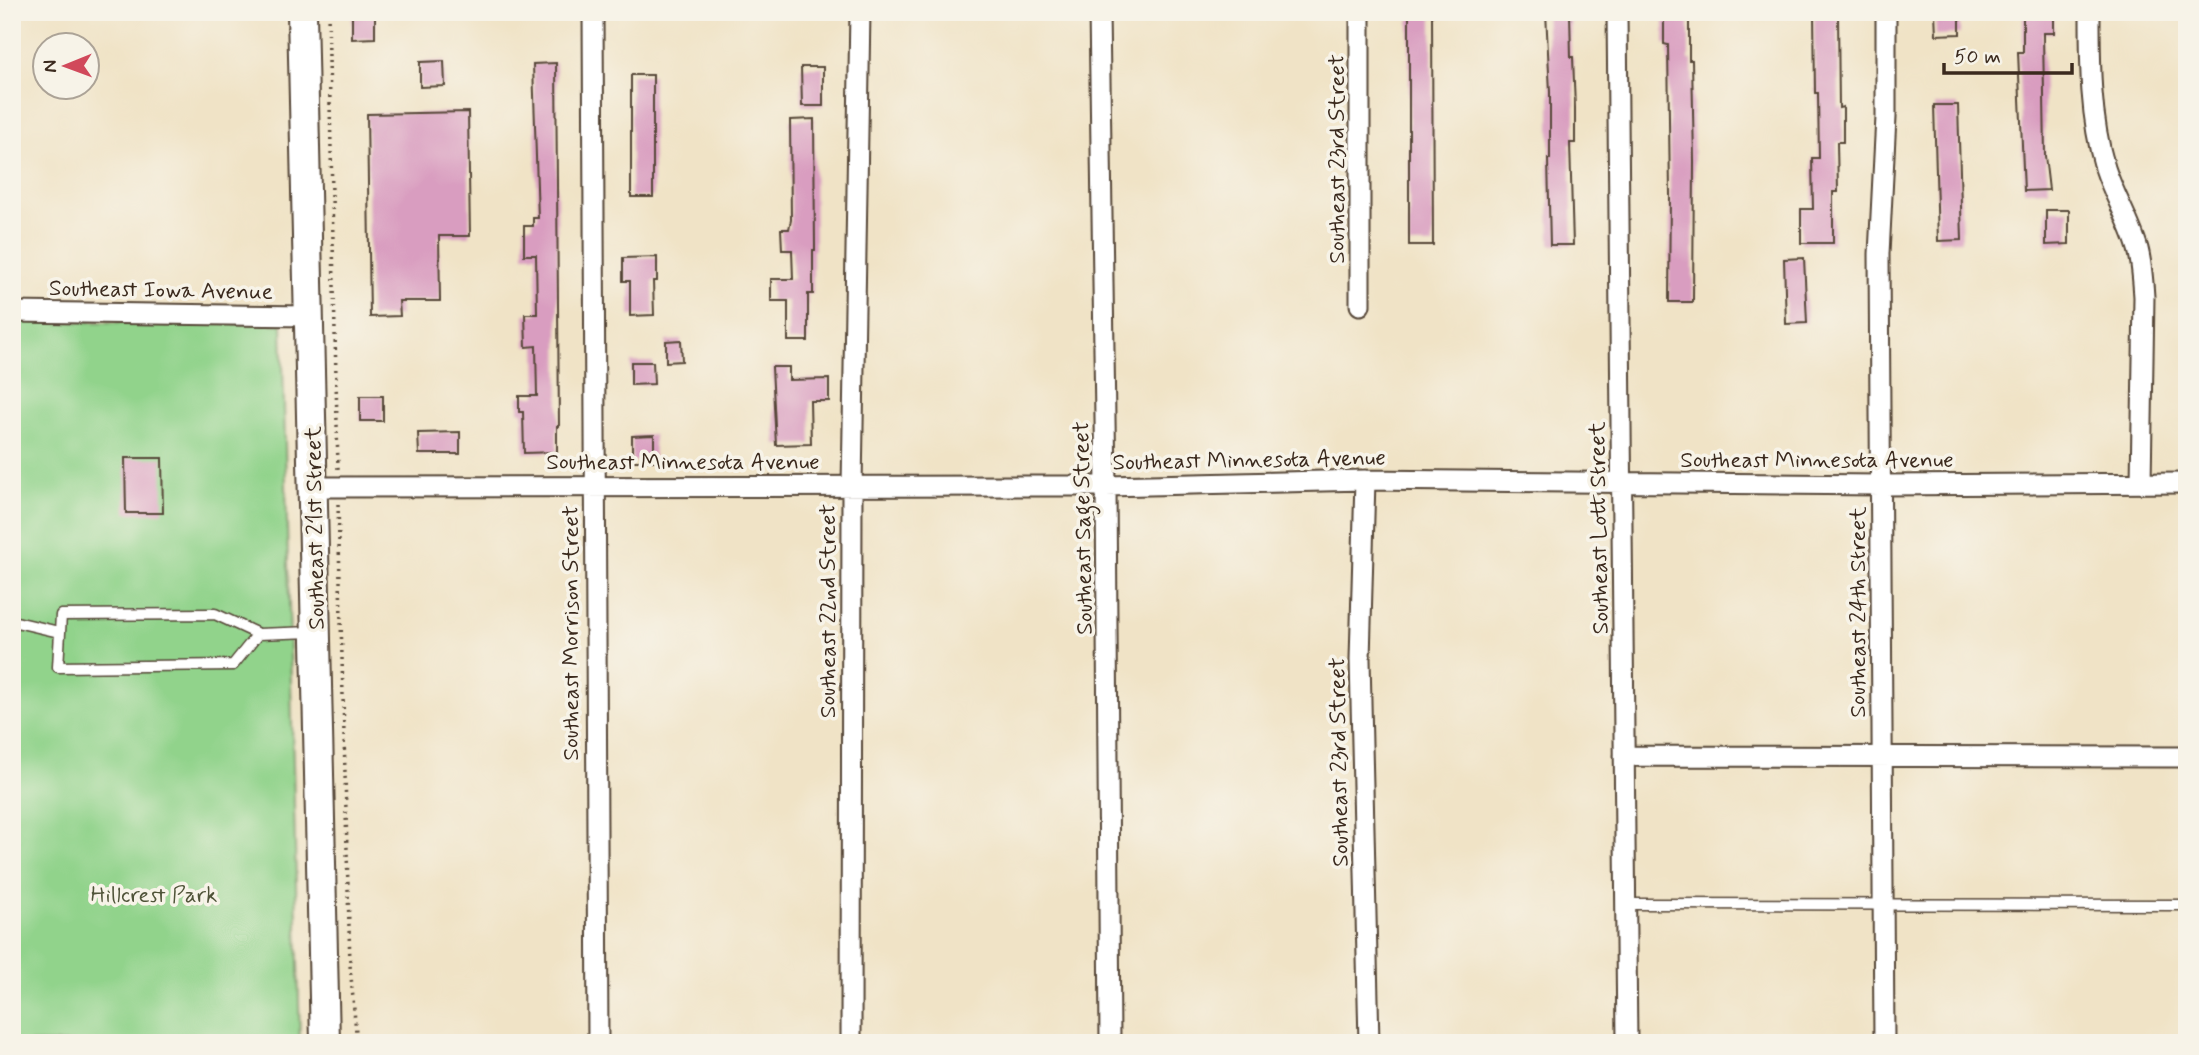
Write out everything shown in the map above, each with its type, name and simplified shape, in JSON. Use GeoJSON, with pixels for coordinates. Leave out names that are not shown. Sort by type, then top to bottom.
{"type":"FeatureCollection","features":[{"type":"Feature","properties":{"kind":"main road","name":"Southeast 21st Street"},"geometry":{"type":"LineString","coordinates":[[302,12],[309,316],[325,486],[316,632],[325,1043]]}},
{"type":"Feature","properties":{"kind":"street","name":"Southeast Morrison Street"},"geometry":{"type":"LineString","coordinates":[[593,12],[598,1043]]}},
{"type":"Feature","properties":{"kind":"street","name":"Southeast 22nd Street"},"geometry":{"type":"LineString","coordinates":[[851,1043],[852,486],[860,12]]}},
{"type":"Feature","properties":{"kind":"street","name":"Southeast Sage Street"},"geometry":{"type":"LineString","coordinates":[[1098,12],[1106,486],[1110,1043]]}},
{"type":"Feature","properties":{"kind":"street","name":"Southeast 23rd Street"},"geometry":{"type":"LineString","coordinates":[[1360,12],[1360,305]]}},
{"type":"Feature","properties":{"kind":"street","name":"Southeast Lott Street"},"geometry":{"type":"LineString","coordinates":[[1617,12],[1627,1043]]}},
{"type":"Feature","properties":{"kind":"street","name":"Southeast 24th Street"},"geometry":{"type":"LineString","coordinates":[[1884,1043],[1879,254],[1886,117],[1886,12]]}},
{"type":"Feature","properties":{"kind":"street"},"geometry":{"type":"LineString","coordinates":[[2090,12],[2091,89],[2099,142],[2106,170],[2137,248],[2142,269],[2144,297],[2141,483]]}},
{"type":"Feature","properties":{"kind":"street","name":"Southeast Iowa Avenue"},"geometry":{"type":"LineString","coordinates":[[12,312],[309,316]]}},
{"type":"Feature","properties":{"kind":"street","name":"Southeast Minnesota Avenue"},"geometry":{"type":"LineString","coordinates":[[325,486],[1106,486],[1364,480],[1881,485],[2187,483]]}},
{"type":"Feature","properties":{"kind":"street","name":"Southeast 23rd Street"},"geometry":{"type":"LineString","coordinates":[[1364,480],[1360,659],[1369,1043]]}},
{"type":"Feature","properties":{"kind":"street"},"geometry":{"type":"LineString","coordinates":[[1624,756],[2187,757]]}},
{"type":"Feature","properties":{"kind":"lane"},"geometry":{"type":"LineString","coordinates":[[258,634],[233,665],[58,667],[61,615],[215,614],[258,634],[316,632]]}},
{"type":"Feature","properties":{"kind":"lane"},"geometry":{"type":"LineString","coordinates":[[12,621],[60,632]]}},
{"type":"Feature","properties":{"kind":"lane"},"geometry":{"type":"LineString","coordinates":[[1626,904],[2187,905]]}},
{"type":"Feature","properties":{"kind":"path"},"geometry":{"type":"LineString","coordinates":[[328,12],[338,378],[325,486],[357,1043]]}},
{"type":"Feature","properties":{"kind":"green space","name":"Hillcrest Park"},"geometry":{"type":"Polygon","coordinates":[[[12,321],[282,324],[300,1043],[12,1043],[12,321]]]}},
{"type":"Feature","properties":{"kind":"building"},"geometry":{"type":"Polygon","coordinates":[[[352,12],[375,12],[375,38],[352,39],[352,12]]]}},
{"type":"Feature","properties":{"kind":"building"},"geometry":{"type":"Polygon","coordinates":[[[1409,12],[1432,12],[1433,245],[1409,245],[1409,12]]]}},
{"type":"Feature","properties":{"kind":"building"},"geometry":{"type":"Polygon","coordinates":[[[1546,12],[1570,12],[1575,108],[1575,143],[1570,143],[1573,245],[1550,245],[1550,92],[1546,12]]]}},
{"type":"Feature","properties":{"kind":"building"},"geometry":{"type":"Polygon","coordinates":[[[1664,12],[1689,12],[1694,161],[1693,302],[1669,302],[1668,45],[1664,44],[1664,12]]]}},
{"type":"Feature","properties":{"kind":"building"},"geometry":{"type":"Polygon","coordinates":[[[1814,12],[1838,12],[1839,108],[1843,107],[1843,142],[1837,142],[1838,192],[1833,192],[1833,243],[1801,243],[1801,209],[1813,209],[1812,158],[1819,158],[1814,12]]]}},
{"type":"Feature","properties":{"kind":"building"},"geometry":{"type":"Polygon","coordinates":[[[1935,12],[1960,12],[1960,34],[1936,35],[1935,12]]]}},
{"type":"Feature","properties":{"kind":"building"},"geometry":{"type":"Polygon","coordinates":[[[2023,14],[2054,14],[2054,33],[2043,33],[2045,156],[2049,190],[2024,191],[2018,52],[2023,52],[2023,14]]]}},
{"type":"Feature","properties":{"kind":"building"},"geometry":{"type":"Polygon","coordinates":[[[444,61],[445,86],[420,87],[420,62],[444,61]]]}},
{"type":"Feature","properties":{"kind":"building"},"geometry":{"type":"Polygon","coordinates":[[[556,63],[557,452],[524,453],[523,412],[519,412],[519,396],[537,396],[536,346],[526,347],[525,314],[537,314],[536,255],[524,255],[524,226],[533,226],[533,218],[538,218],[533,64],[556,63]]]}},
{"type":"Feature","properties":{"kind":"building"},"geometry":{"type":"Polygon","coordinates":[[[801,67],[823,67],[823,106],[802,106],[801,67]]]}},
{"type":"Feature","properties":{"kind":"building"},"geometry":{"type":"Polygon","coordinates":[[[631,75],[653,75],[653,197],[631,197],[631,75]]]}},
{"type":"Feature","properties":{"kind":"building"},"geometry":{"type":"Polygon","coordinates":[[[1934,105],[1958,105],[1962,240],[1938,241],[1934,105]]]}},
{"type":"Feature","properties":{"kind":"building"},"geometry":{"type":"Polygon","coordinates":[[[468,112],[470,236],[439,236],[440,301],[399,301],[400,316],[370,317],[367,114],[468,112]]]}},
{"type":"Feature","properties":{"kind":"building"},"geometry":{"type":"Polygon","coordinates":[[[814,119],[815,250],[813,294],[808,294],[808,341],[788,341],[788,301],[771,301],[771,279],[793,279],[792,250],[782,250],[781,229],[789,229],[791,220],[790,120],[814,119]]]}},
{"type":"Feature","properties":{"kind":"building"},"geometry":{"type":"Polygon","coordinates":[[[2046,210],[2069,210],[2069,244],[2046,245],[2046,210]]]}},
{"type":"Feature","properties":{"kind":"building"},"geometry":{"type":"Polygon","coordinates":[[[657,257],[657,281],[653,281],[654,315],[630,316],[630,281],[623,281],[623,258],[657,257]]]}},
{"type":"Feature","properties":{"kind":"building"},"geometry":{"type":"Polygon","coordinates":[[[1804,258],[1807,323],[1786,324],[1784,259],[1804,258]]]}},
{"type":"Feature","properties":{"kind":"building"},"geometry":{"type":"Polygon","coordinates":[[[681,340],[682,361],[666,362],[666,341],[681,340]]]}},
{"type":"Feature","properties":{"kind":"building"},"geometry":{"type":"Polygon","coordinates":[[[631,362],[653,362],[654,384],[631,385],[631,362]]]}},
{"type":"Feature","properties":{"kind":"building"},"geometry":{"type":"Polygon","coordinates":[[[772,367],[789,367],[789,380],[829,379],[829,401],[810,401],[811,444],[776,445],[772,367]]]}},
{"type":"Feature","properties":{"kind":"building"},"geometry":{"type":"Polygon","coordinates":[[[360,396],[383,396],[383,421],[360,421],[360,396]]]}},
{"type":"Feature","properties":{"kind":"building"},"geometry":{"type":"Polygon","coordinates":[[[460,432],[460,454],[419,454],[418,433],[460,432]]]}},
{"type":"Feature","properties":{"kind":"building"},"geometry":{"type":"Polygon","coordinates":[[[654,435],[654,461],[632,461],[632,436],[654,435]]]}},
{"type":"Feature","properties":{"kind":"building"},"geometry":{"type":"Polygon","coordinates":[[[125,458],[162,458],[163,513],[126,513],[125,458]]]}}]}
